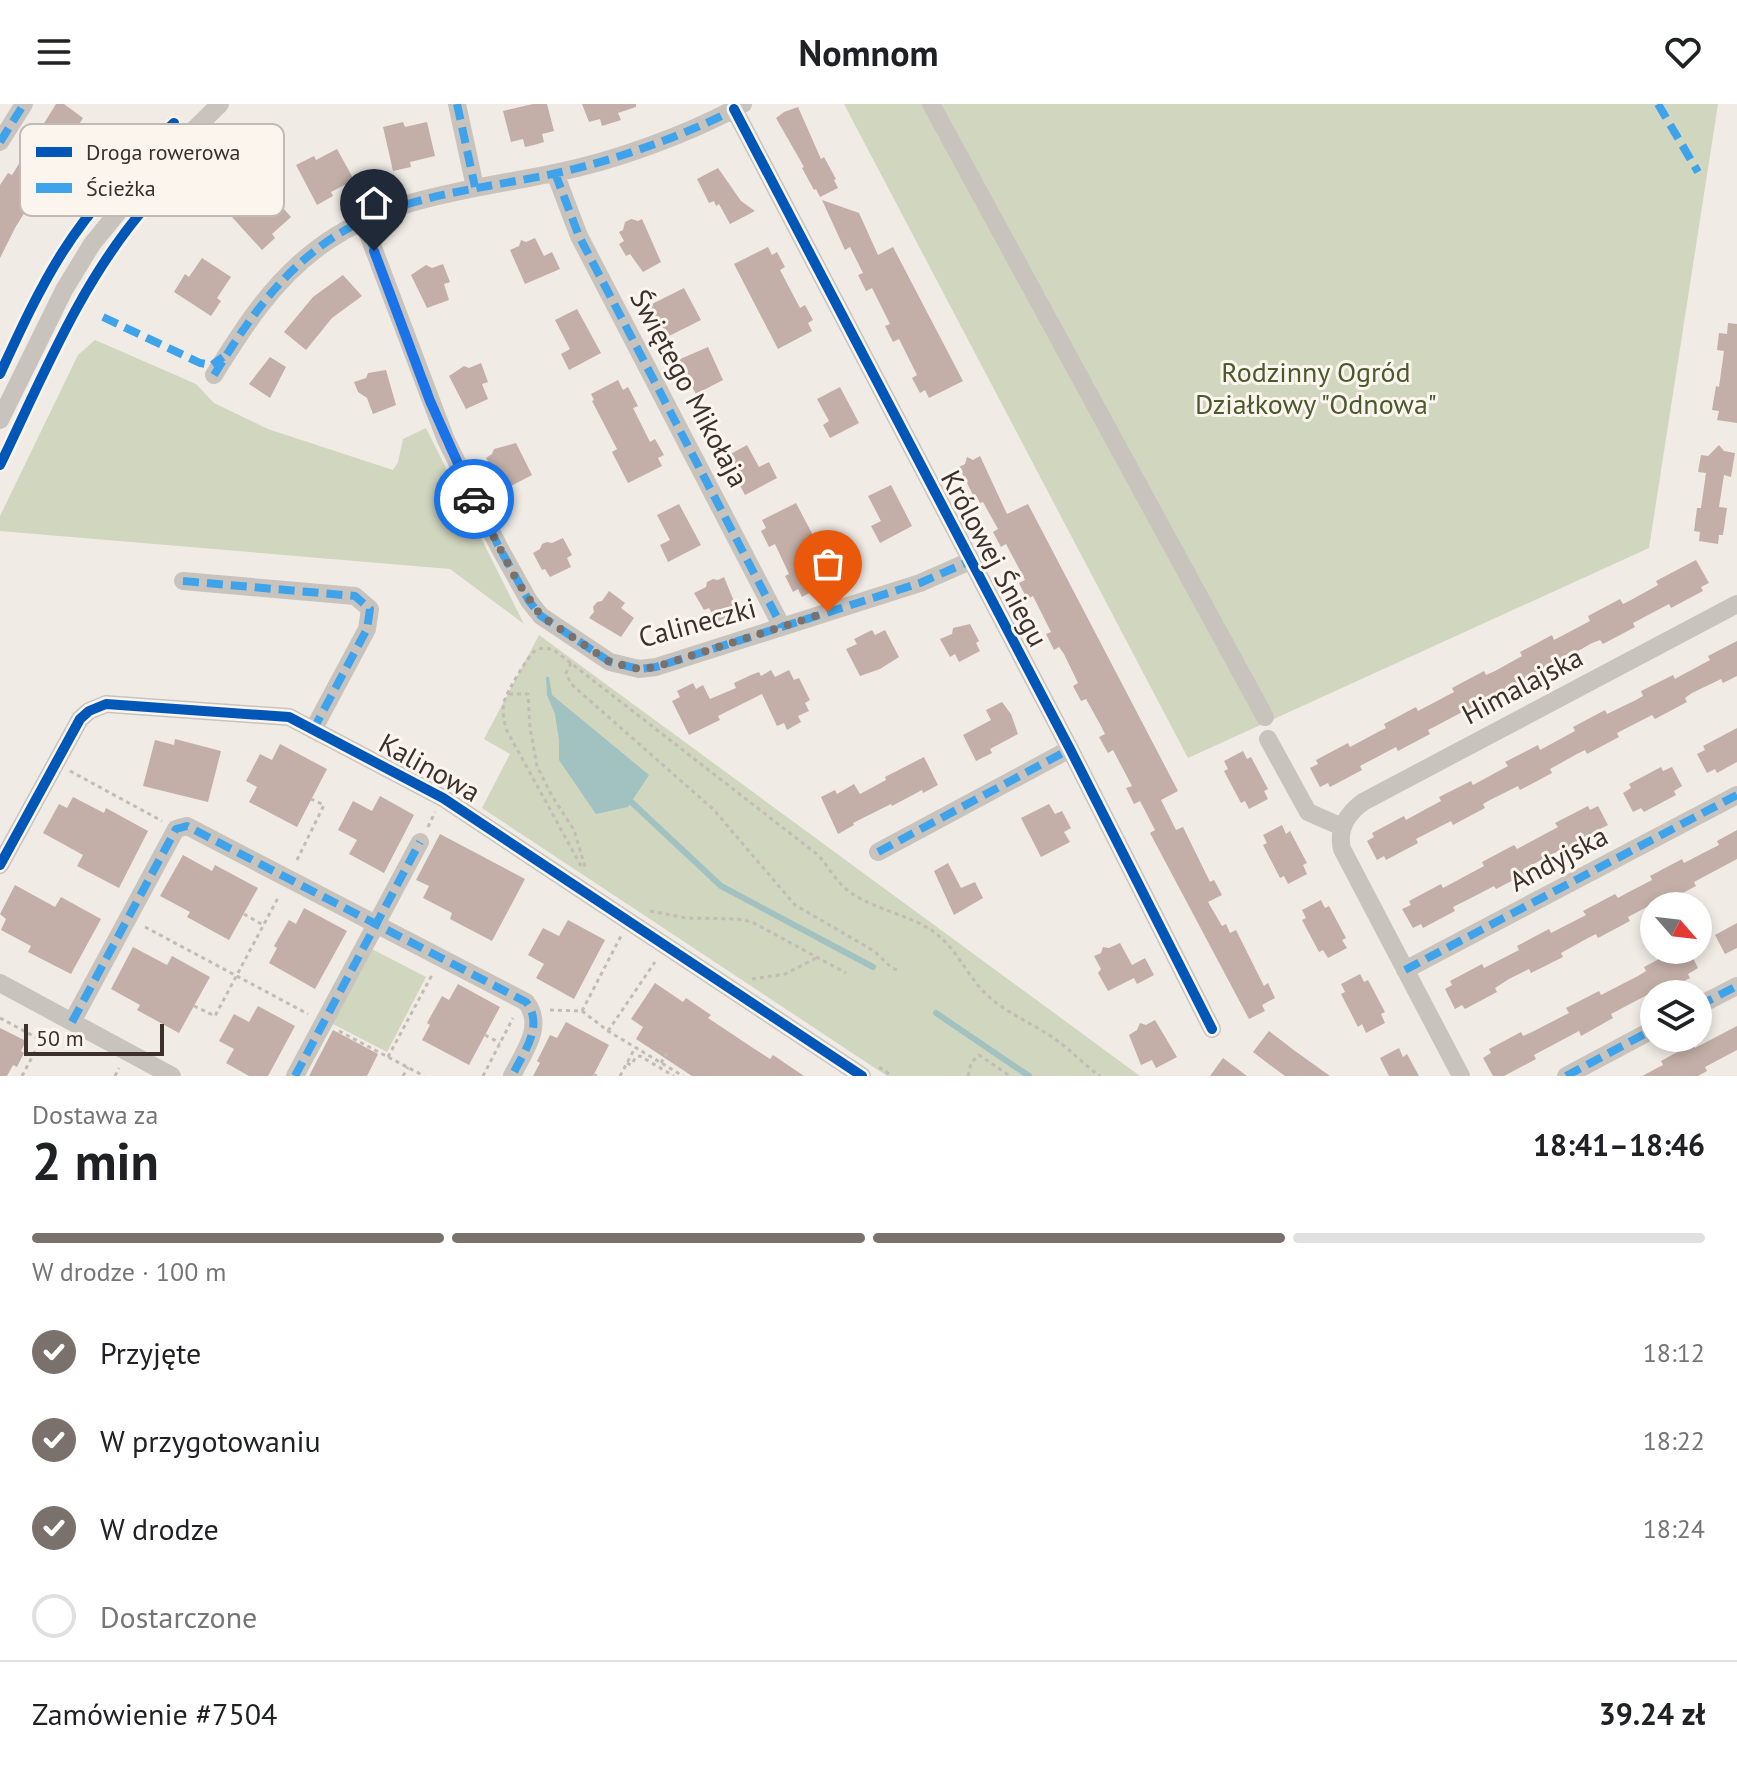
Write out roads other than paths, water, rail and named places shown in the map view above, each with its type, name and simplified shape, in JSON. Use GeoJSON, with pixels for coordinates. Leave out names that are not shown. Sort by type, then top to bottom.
{"type":"FeatureCollection","features":[{"type":"Feature","properties":{"kind":"street"},"geometry":{"type":"LineString","coordinates":[[0,142],[24,104]]}},
{"type":"Feature","properties":{"kind":"street"},"geometry":{"type":"LineString","coordinates":[[200,124],[220,104]]}},
{"type":"Feature","properties":{"kind":"street"},"geometry":{"type":"LineString","coordinates":[[457,104],[475,187]]}},
{"type":"Feature","properties":{"kind":"street"},"geometry":{"type":"LineString","coordinates":[[931,104],[1265,717]]}},
{"type":"Feature","properties":{"kind":"street","name":"Królowej Śniegu"},"geometry":{"type":"LineString","coordinates":[[214,375],[256,311],[279,283],[319,247],[363,221],[429,196],[555,173],[610,159],[739,107],[1212,1029]]}},
{"type":"Feature","properties":{"kind":"street","name":"Świętego Mikołaja"},"geometry":{"type":"LineString","coordinates":[[555,173],[579,236],[782,627]]}},
{"type":"Feature","properties":{"kind":"street"},"geometry":{"type":"LineString","coordinates":[[0,420],[64,290],[92,244],[115,216]]}},
{"type":"Feature","properties":{"kind":"street","name":"Calineczki"},"geometry":{"type":"LineString","coordinates":[[363,221],[446,440],[511,570],[541,616],[593,653],[610,662],[639,669],[672,663],[920,583],[970,561]]}},
{"type":"Feature","properties":{"kind":"street"},"geometry":{"type":"LineString","coordinates":[[183,581],[355,596],[370,609],[367,629],[313,730]]}},
{"type":"Feature","properties":{"kind":"street","name":"Himalajska"},"geometry":{"type":"LineString","coordinates":[[1342,827],[1354,808],[1363,802],[1737,604]]}},
{"type":"Feature","properties":{"kind":"street","name":"Kalinowa"},"geometry":{"type":"LineString","coordinates":[[0,865],[80,719],[96,707],[106,704],[289,717],[443,798],[858,1071]]}},
{"type":"Feature","properties":{"kind":"street"},"geometry":{"type":"LineString","coordinates":[[1268,739],[1308,812],[1342,827],[1342,849],[1461,1076]]}},
{"type":"Feature","properties":{"kind":"street"},"geometry":{"type":"LineString","coordinates":[[878,852],[1070,749]]}},
{"type":"Feature","properties":{"kind":"street","name":"Andyjska"},"geometry":{"type":"LineString","coordinates":[[1405,970],[1737,795]]}},
{"type":"Feature","properties":{"kind":"street"},"geometry":{"type":"LineString","coordinates":[[72,1022],[176,829],[187,826],[527,1004],[535,1020],[533,1034],[512,1076]]}},
{"type":"Feature","properties":{"kind":"street"},"geometry":{"type":"LineString","coordinates":[[295,1076],[423,835]]}},
{"type":"Feature","properties":{"kind":"street"},"geometry":{"type":"LineString","coordinates":[[0,983],[172,1076]]}},
{"type":"Feature","properties":{"kind":"street"},"geometry":{"type":"LineString","coordinates":[[1712,999],[1737,986]]}},
{"type":"Feature","properties":{"kind":"street"},"geometry":{"type":"LineString","coordinates":[[1566,1076],[1640,1036]]}},
{"type":"Feature","properties":{"kind":"water"},"geometry":{"type":"Polygon","coordinates":[[[546,677],[549,677],[552,695],[649,775],[628,807],[596,814],[559,760],[555,714],[547,695],[546,677]]]}},
{"type":"Feature","properties":{"kind":"waterway"},"geometry":{"type":"LineString","coordinates":[[627,798],[721,886],[873,967]]}},
{"type":"Feature","properties":{"kind":"waterway"},"geometry":{"type":"LineString","coordinates":[[936,1013],[1029,1076]]}},
{"type":"Feature","properties":{"kind":"park label","name":"Rodzinny Ogród Działkowy \"Odnowa\""},"geometry":{"type":"Point","coordinates":[1316,387]}}]}
